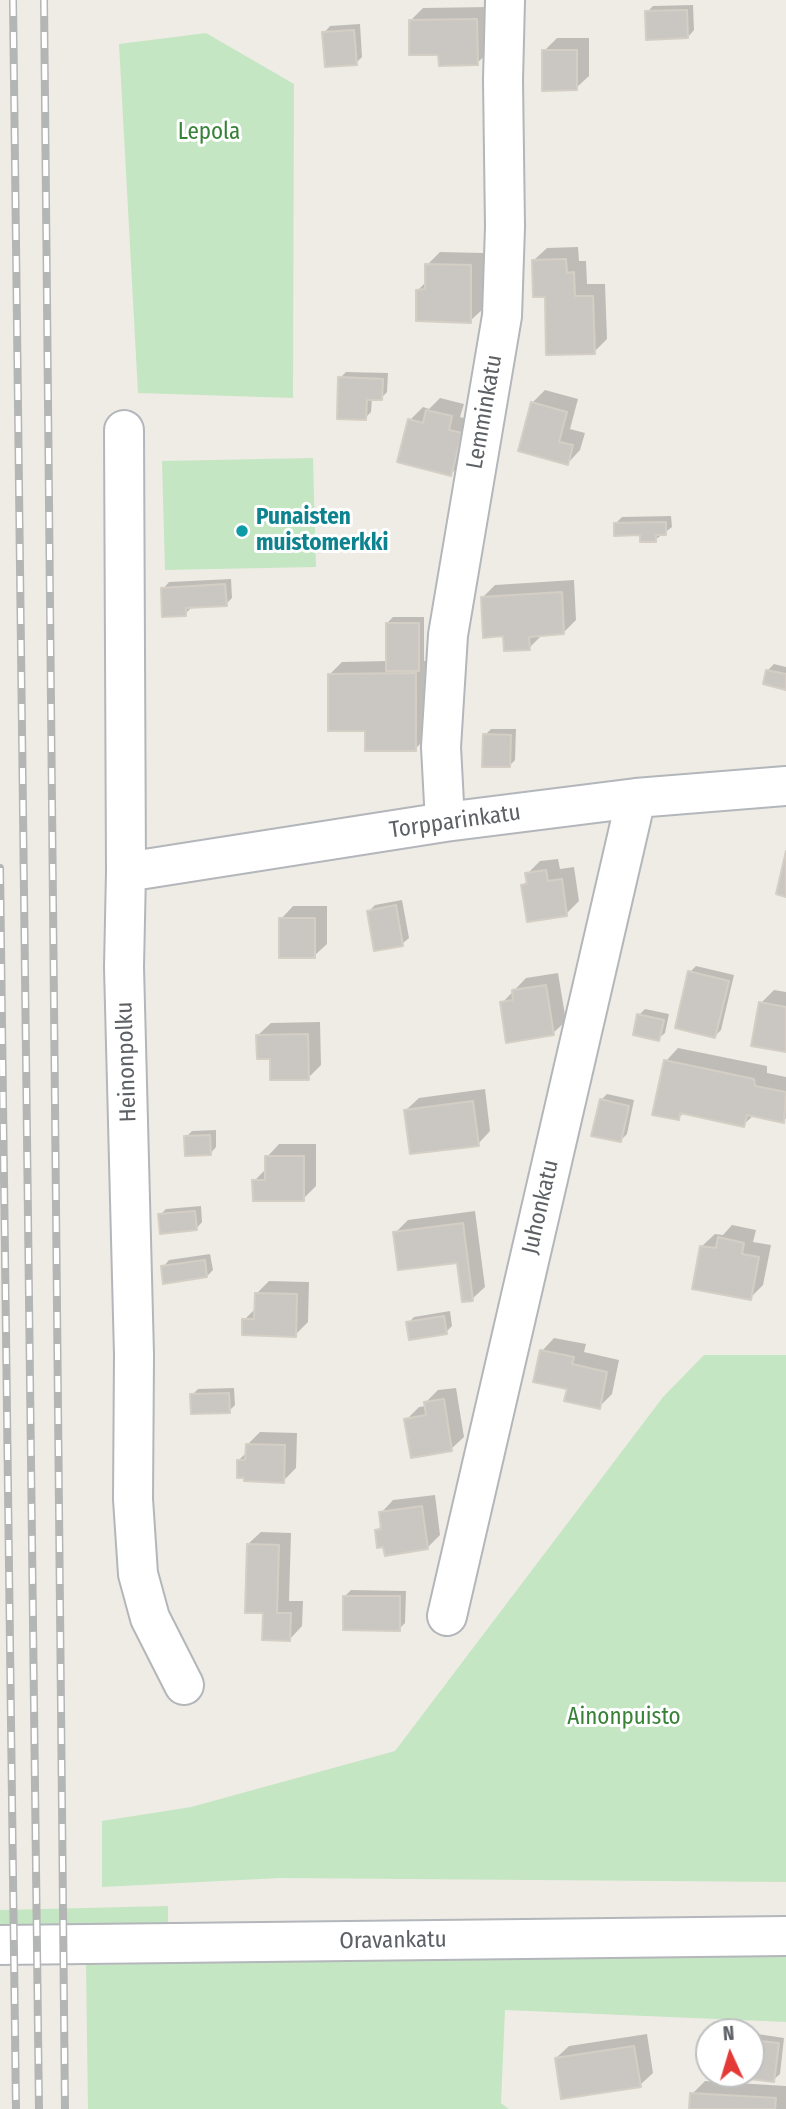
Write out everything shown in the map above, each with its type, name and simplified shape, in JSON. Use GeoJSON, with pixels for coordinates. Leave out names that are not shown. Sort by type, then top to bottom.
{"type":"FeatureCollection","features":[{"type":"Feature","properties":{"kind":"street","name":"Lemminkatu"},"geometry":{"type":"LineString","coordinates":[[445,822],[441,747],[448,635],[502,316],[505,227],[505,0]]}},
{"type":"Feature","properties":{"kind":"street","name":"Heinonpolku"},"geometry":{"type":"LineString","coordinates":[[124,430],[124,967],[134,1355],[134,1512],[138,1574],[150,1618],[184,1685]]}},
{"type":"Feature","properties":{"kind":"street","name":"Torpparinkatu"},"geometry":{"type":"LineString","coordinates":[[126,872],[445,822],[636,798],[786,786]]}},
{"type":"Feature","properties":{"kind":"street","name":"Juhonkatu"},"geometry":{"type":"LineString","coordinates":[[447,1616],[636,798]]}},
{"type":"Feature","properties":{"kind":"street","name":"Oravankatu"},"geometry":{"type":"LineString","coordinates":[[0,1945],[786,1936]]}},
{"type":"Feature","properties":{"kind":"green space","name":"Lepola"},"geometry":{"type":"Polygon","coordinates":[[[206,33],[294,84],[293,398],[138,393],[119,44],[206,33]]]}},
{"type":"Feature","properties":{"kind":"green space"},"geometry":{"type":"Polygon","coordinates":[[[313,458],[316,567],[165,570],[162,461],[313,458]]]}},
{"type":"Feature","properties":{"kind":"green space","name":"Ainonpuisto"},"geometry":{"type":"Polygon","coordinates":[[[704,1355],[786,1355],[786,1882],[280,1878],[102,1887],[102,1821],[191,1807],[395,1751],[663,1397],[704,1355]]]}},
{"type":"Feature","properties":{"kind":"green space"},"geometry":{"type":"Polygon","coordinates":[[[168,1906],[168,1927],[0,1931],[0,1910],[168,1906]]]}},
{"type":"Feature","properties":{"kind":"green space"},"geometry":{"type":"Polygon","coordinates":[[[786,1951],[786,2022],[765,2021],[765,2018],[695,2018],[505,2010],[501,2103],[509,2109],[88,2109],[86,1965],[786,1951]]]}},
{"type":"Feature","properties":{"kind":"building"},"geometry":{"type":"Polygon","coordinates":[[[687,10],[688,38],[646,40],[645,11],[687,10]]]}},
{"type":"Feature","properties":{"kind":"building"},"geometry":{"type":"Polygon","coordinates":[[[477,19],[478,65],[439,66],[438,55],[409,55],[409,20],[477,19]]]}},
{"type":"Feature","properties":{"kind":"building"},"geometry":{"type":"Polygon","coordinates":[[[354,30],[357,65],[325,67],[322,32],[354,30]]]}},
{"type":"Feature","properties":{"kind":"building"},"geometry":{"type":"Polygon","coordinates":[[[542,50],[577,50],[577,90],[542,91],[542,50]]]}},
{"type":"Feature","properties":{"kind":"building"},"geometry":{"type":"Polygon","coordinates":[[[566,259],[567,273],[574,272],[575,296],[593,296],[595,354],[546,355],[545,297],[533,297],[532,260],[566,259]]]}},
{"type":"Feature","properties":{"kind":"building"},"geometry":{"type":"Polygon","coordinates":[[[425,264],[471,265],[471,323],[416,321],[416,290],[425,289],[425,264]]]}},
{"type":"Feature","properties":{"kind":"building"},"geometry":{"type":"Polygon","coordinates":[[[338,377],[383,379],[382,400],[367,400],[366,420],[337,419],[338,377]]]}},
{"type":"Feature","properties":{"kind":"building"},"geometry":{"type":"Polygon","coordinates":[[[531,402],[567,412],[559,442],[573,445],[568,465],[518,451],[531,402]]]}},
{"type":"Feature","properties":{"kind":"building"},"geometry":{"type":"Polygon","coordinates":[[[426,410],[452,416],[449,430],[462,433],[451,476],[397,462],[408,419],[423,423],[426,410]]]}},
{"type":"Feature","properties":{"kind":"building"},"geometry":{"type":"Polygon","coordinates":[[[666,522],[666,535],[656,535],[656,542],[640,542],[640,535],[614,536],[614,523],[666,522]]]}},
{"type":"Feature","properties":{"kind":"building"},"geometry":{"type":"Polygon","coordinates":[[[225,584],[227,606],[186,608],[186,616],[162,617],[161,588],[225,584]]]}},
{"type":"Feature","properties":{"kind":"building"},"geometry":{"type":"Polygon","coordinates":[[[562,592],[564,634],[529,637],[530,650],[504,651],[503,636],[483,638],[481,597],[562,592]]]}},
{"type":"Feature","properties":{"kind":"building"},"geometry":{"type":"Polygon","coordinates":[[[386,623],[419,623],[419,671],[386,671],[386,623]]]}},
{"type":"Feature","properties":{"kind":"building"},"geometry":{"type":"Polygon","coordinates":[[[766,670],[786,674],[786,690],[763,684],[766,670]]]}},
{"type":"Feature","properties":{"kind":"building"},"geometry":{"type":"Polygon","coordinates":[[[416,673],[416,751],[365,751],[365,731],[328,731],[328,674],[416,673]]]}},
{"type":"Feature","properties":{"kind":"building"},"geometry":{"type":"Polygon","coordinates":[[[483,734],[511,735],[510,767],[482,767],[483,734]]]}},
{"type":"Feature","properties":{"kind":"building"},"geometry":{"type":"Polygon","coordinates":[[[786,851],[786,897],[776,894],[786,851]]]}},
{"type":"Feature","properties":{"kind":"building"},"geometry":{"type":"Polygon","coordinates":[[[546,870],[548,881],[562,879],[567,916],[527,922],[521,885],[527,884],[525,873],[546,870]]]}},
{"type":"Feature","properties":{"kind":"building"},"geometry":{"type":"Polygon","coordinates":[[[396,905],[403,946],[374,951],[367,911],[396,905]]]}},
{"type":"Feature","properties":{"kind":"building"},"geometry":{"type":"Polygon","coordinates":[[[279,918],[315,918],[315,958],[279,958],[279,918]]]}},
{"type":"Feature","properties":{"kind":"building"},"geometry":{"type":"Polygon","coordinates":[[[688,971],[729,981],[715,1038],[675,1028],[688,971]]]}},
{"type":"Feature","properties":{"kind":"building"},"geometry":{"type":"Polygon","coordinates":[[[546,985],[554,1035],[506,1043],[500,1002],[513,1000],[512,990],[546,985]]]}},
{"type":"Feature","properties":{"kind":"building"},"geometry":{"type":"Polygon","coordinates":[[[759,1002],[786,1007],[786,1052],[751,1046],[759,1002]]]}},
{"type":"Feature","properties":{"kind":"building"},"geometry":{"type":"Polygon","coordinates":[[[637,1014],[664,1020],[659,1041],[633,1035],[637,1014]]]}},
{"type":"Feature","properties":{"kind":"building"},"geometry":{"type":"Polygon","coordinates":[[[308,1034],[309,1080],[270,1080],[270,1059],[257,1059],[256,1035],[308,1034]]]}},
{"type":"Feature","properties":{"kind":"building"},"geometry":{"type":"Polygon","coordinates":[[[664,1060],[754,1079],[755,1086],[786,1092],[784,1123],[747,1115],[744,1127],[680,1113],[679,1120],[652,1115],[664,1060]]]}},
{"type":"Feature","properties":{"kind":"building"},"geometry":{"type":"Polygon","coordinates":[[[600,1099],[629,1106],[621,1142],[591,1136],[600,1099]]]}},
{"type":"Feature","properties":{"kind":"building"},"geometry":{"type":"Polygon","coordinates":[[[473,1101],[479,1146],[410,1154],[404,1110],[473,1101]]]}},
{"type":"Feature","properties":{"kind":"building"},"geometry":{"type":"Polygon","coordinates":[[[210,1135],[211,1155],[185,1156],[184,1136],[210,1135]]]}},
{"type":"Feature","properties":{"kind":"building"},"geometry":{"type":"Polygon","coordinates":[[[265,1156],[304,1156],[304,1201],[253,1201],[252,1180],[265,1180],[265,1156]]]}},
{"type":"Feature","properties":{"kind":"building"},"geometry":{"type":"Polygon","coordinates":[[[195,1211],[197,1230],[160,1234],[158,1214],[195,1211]]]}},
{"type":"Feature","properties":{"kind":"building"},"geometry":{"type":"Polygon","coordinates":[[[463,1223],[473,1301],[462,1302],[457,1263],[398,1270],[393,1232],[463,1223]]]}},
{"type":"Feature","properties":{"kind":"building"},"geometry":{"type":"Polygon","coordinates":[[[718,1237],[744,1243],[742,1254],[759,1257],[751,1300],[692,1289],[700,1246],[716,1248],[718,1237]]]}},
{"type":"Feature","properties":{"kind":"building"},"geometry":{"type":"Polygon","coordinates":[[[205,1260],[207,1277],[163,1284],[161,1266],[205,1260]]]}},
{"type":"Feature","properties":{"kind":"building"},"geometry":{"type":"Polygon","coordinates":[[[255,1293],[297,1294],[296,1337],[242,1335],[242,1319],[254,1319],[255,1293]]]}},
{"type":"Feature","properties":{"kind":"building"},"geometry":{"type":"Polygon","coordinates":[[[444,1316],[447,1334],[409,1340],[406,1322],[444,1316]]]}},
{"type":"Feature","properties":{"kind":"building"},"geometry":{"type":"Polygon","coordinates":[[[540,1350],[574,1357],[572,1364],[607,1372],[600,1409],[564,1401],[567,1389],[533,1382],[540,1350]]]}},
{"type":"Feature","properties":{"kind":"building"},"geometry":{"type":"Polygon","coordinates":[[[229,1393],[230,1413],[191,1414],[190,1394],[229,1393]]]}},
{"type":"Feature","properties":{"kind":"building"},"geometry":{"type":"Polygon","coordinates":[[[444,1399],[452,1451],[411,1458],[404,1419],[426,1415],[424,1402],[444,1399]]]}},
{"type":"Feature","properties":{"kind":"building"},"geometry":{"type":"Polygon","coordinates":[[[246,1444],[285,1445],[284,1483],[244,1481],[244,1478],[237,1478],[237,1460],[245,1460],[246,1444]]]}},
{"type":"Feature","properties":{"kind":"building"},"geometry":{"type":"Polygon","coordinates":[[[422,1506],[428,1549],[385,1556],[383,1547],[377,1548],[375,1530],[381,1529],[379,1512],[422,1506]]]}},
{"type":"Feature","properties":{"kind":"building"},"geometry":{"type":"Polygon","coordinates":[[[247,1544],[279,1545],[277,1613],[291,1613],[290,1641],[262,1640],[263,1613],[245,1613],[247,1544]]]}},
{"type":"Feature","properties":{"kind":"building"},"geometry":{"type":"Polygon","coordinates":[[[343,1596],[400,1596],[400,1631],[343,1630],[343,1596]]]}},
{"type":"Feature","properties":{"kind":"building"},"geometry":{"type":"Polygon","coordinates":[[[765,2042],[779,2043],[774,2082],[765,2081],[765,2042]]]}},
{"type":"Feature","properties":{"kind":"building"},"geometry":{"type":"Polygon","coordinates":[[[634,2046],[641,2087],[561,2099],[555,2058],[634,2046]]]}},
{"type":"Feature","properties":{"kind":"building"},"geometry":{"type":"Polygon","coordinates":[[[690,2093],[776,2098],[775,2109],[689,2109],[690,2093]]]}},
{"type":"Feature","properties":{"kind":"railway"},"geometry":{"type":"LineString","coordinates":[[13,0],[39,2109]]}},
{"type":"Feature","properties":{"kind":"railway"},"geometry":{"type":"LineString","coordinates":[[44,0],[65,2109]]}},
{"type":"Feature","properties":{"kind":"railway"},"geometry":{"type":"LineString","coordinates":[[0,868],[16,2109]]}},
{"type":"Feature","properties":{"kind":"place","name":"Punaisten muistomerkki"},"geometry":{"type":"Point","coordinates":[242,531]}}]}
